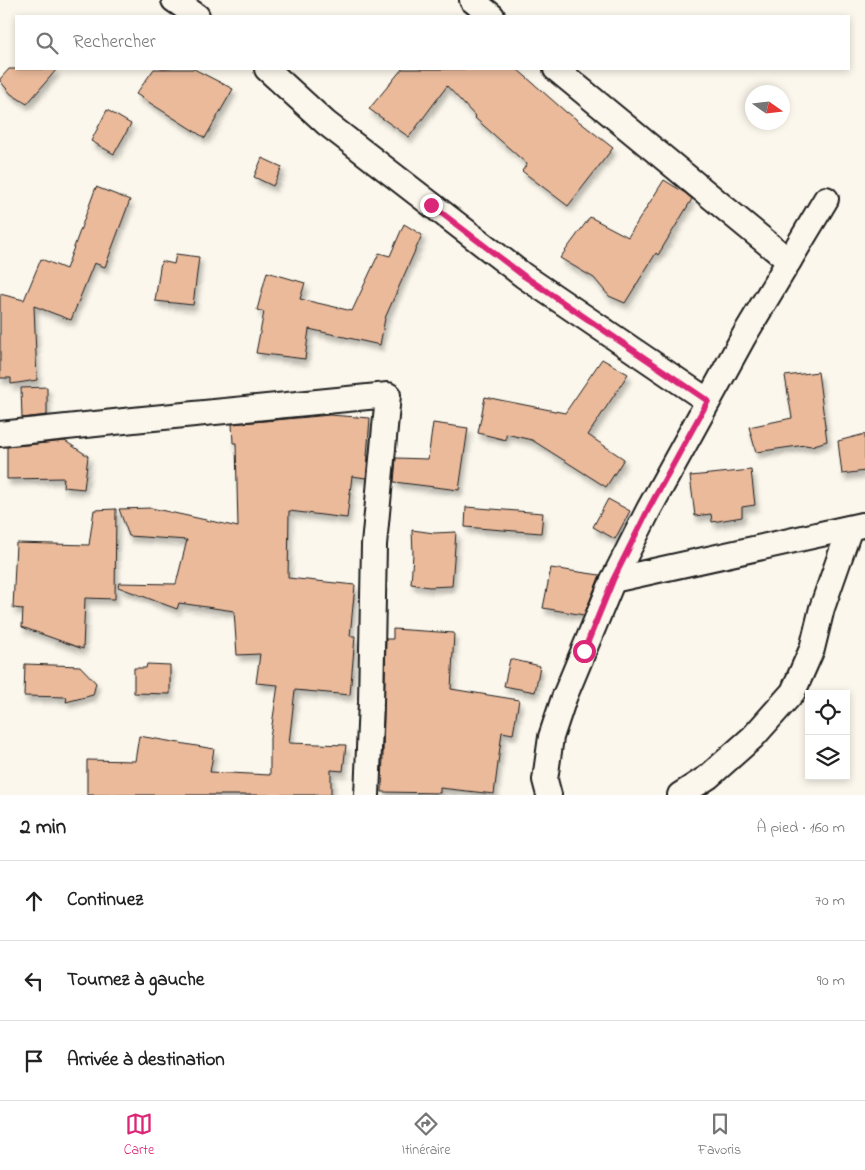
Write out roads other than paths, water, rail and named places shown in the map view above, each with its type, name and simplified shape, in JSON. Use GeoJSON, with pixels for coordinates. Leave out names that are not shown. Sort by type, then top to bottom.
{"type":"FeatureCollection","features":[{"type":"Feature","properties":{"kind":"street"},"geometry":{"type":"LineString","coordinates":[[174,0],[196,15]]}},
{"type":"Feature","properties":{"kind":"street"},"geometry":{"type":"LineString","coordinates":[[472,0],[491,15]]}},
{"type":"Feature","properties":{"kind":"street"},"geometry":{"type":"LineString","coordinates":[[268,70],[326,123],[524,276],[708,401]]}},
{"type":"Feature","properties":{"kind":"street"},"geometry":{"type":"LineString","coordinates":[[557,70],[789,261]]}},
{"type":"Feature","properties":{"kind":"street"},"geometry":{"type":"LineString","coordinates":[[549,795],[544,780],[551,737],[564,698],[613,580],[649,508],[744,336],[826,199]]}},
{"type":"Feature","properties":{"kind":"street"},"geometry":{"type":"LineString","coordinates":[[0,434],[388,396],[374,545],[367,795]]}},
{"type":"Feature","properties":{"kind":"street"},"geometry":{"type":"LineString","coordinates":[[613,580],[858,526]]}},
{"type":"Feature","properties":{"kind":"street"},"geometry":{"type":"LineString","coordinates":[[680,795],[708,777],[754,737],[793,692],[812,649],[822,608],[858,526]]}}]}
